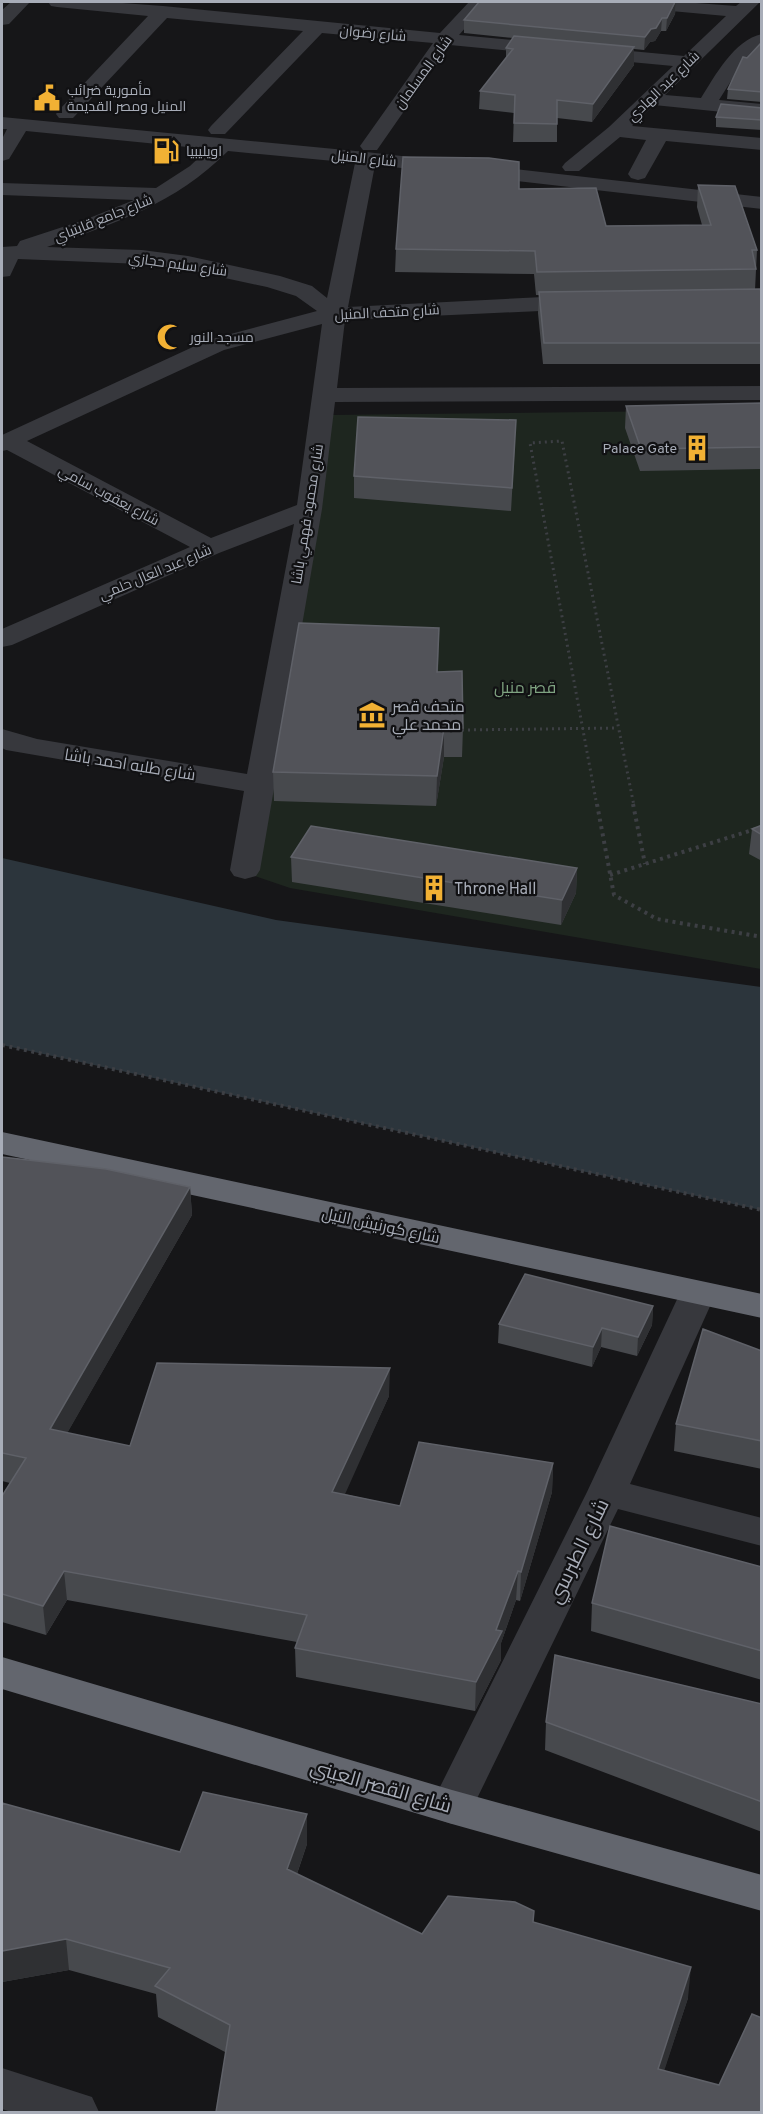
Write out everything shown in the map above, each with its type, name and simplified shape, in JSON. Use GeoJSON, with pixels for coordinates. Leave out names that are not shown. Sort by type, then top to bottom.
{"type":"FeatureCollection","features":[{"type":"Feature","properties":{"kind":"highway","name":"شارع كورنيش النيل"},"geometry":{"type":"LineString","coordinates":[[2,1143],[762,1306]]}},
{"type":"Feature","properties":{"kind":"highway","name":"شارع القصر العيني"},"geometry":{"type":"LineString","coordinates":[[2,1673],[452,1807],[762,1893]]}},
{"type":"Feature","properties":{"kind":"street"},"geometry":{"type":"LineString","coordinates":[[2,20],[21,2]]}},
{"type":"Feature","properties":{"kind":"street","name":"شارع رضوان"},"geometry":{"type":"LineString","coordinates":[[70,2],[688,62]]}},
{"type":"Feature","properties":{"kind":"street"},"geometry":{"type":"LineString","coordinates":[[206,15],[222,2]]}},
{"type":"Feature","properties":{"kind":"street","name":"شارع المسلمان"},"geometry":{"type":"LineString","coordinates":[[368,152],[445,39],[479,2]]}},
{"type":"Feature","properties":{"kind":"street"},"geometry":{"type":"LineString","coordinates":[[627,2],[746,7]]}},
{"type":"Feature","properties":{"kind":"street","name":"شارع عبد الهادي"},"geometry":{"type":"LineString","coordinates":[[572,167],[616,131],[746,7]]}},
{"type":"Feature","properties":{"kind":"street"},"geometry":{"type":"LineString","coordinates":[[66,114],[163,11]]}},
{"type":"Feature","properties":{"kind":"street","name":"شارع جامع قايتباي"},"geometry":{"type":"LineString","coordinates":[[4,259],[161,194],[197,170],[221,137],[317,27]]}},
{"type":"Feature","properties":{"kind":"street"},"geometry":{"type":"LineString","coordinates":[[690,125],[734,61],[762,39]]}},
{"type":"Feature","properties":{"kind":"street"},"geometry":{"type":"LineString","coordinates":[[650,99],[756,106]]}},
{"type":"Feature","properties":{"kind":"street","name":"شارع المنيل"},"geometry":{"type":"LineString","coordinates":[[2,107],[221,137]]}},
{"type":"Feature","properties":{"kind":"street"},"geometry":{"type":"LineString","coordinates":[[2,153],[11,124]]}},
{"type":"Feature","properties":{"kind":"street","name":"شارع المنيل"},"geometry":{"type":"LineString","coordinates":[[11,124],[221,137],[368,152],[762,203]]}},
{"type":"Feature","properties":{"kind":"street"},"geometry":{"type":"LineString","coordinates":[[616,131],[762,144]]}},
{"type":"Feature","properties":{"kind":"street"},"geometry":{"type":"LineString","coordinates":[[638,174],[659,135]]}},
{"type":"Feature","properties":{"kind":"street","name":"شارع المنيل"},"geometry":{"type":"LineString","coordinates":[[368,152],[572,167],[762,186]]}},
{"type":"Feature","properties":{"kind":"street","name":"شارع محمود فهمي باشا"},"geometry":{"type":"LineString","coordinates":[[245,870],[309,509],[335,314],[368,152]]}},
{"type":"Feature","properties":{"kind":"street"},"geometry":{"type":"LineString","coordinates":[[2,189],[161,194]]}},
{"type":"Feature","properties":{"kind":"street","name":"شارع سليم حجازي"},"geometry":{"type":"LineString","coordinates":[[4,259],[142,256],[188,263],[272,281],[304,291],[335,314]]}},
{"type":"Feature","properties":{"kind":"street","name":"شارع متحف المنيل"},"geometry":{"type":"LineString","coordinates":[[5,442],[216,345],[335,314],[604,302]]}},
{"type":"Feature","properties":{"kind":"street"},"geometry":{"type":"LineString","coordinates":[[326,395],[762,393]]}},
{"type":"Feature","properties":{"kind":"street","name":"شارع يعقوب سامي"},"geometry":{"type":"LineString","coordinates":[[5,442],[210,548]]}},
{"type":"Feature","properties":{"kind":"street","name":"شارع عبد العال حلمي"},"geometry":{"type":"LineString","coordinates":[[2,639],[210,548],[309,509]]}},
{"type":"Feature","properties":{"kind":"street","name":"شارع طلبه احمد باشا"},"geometry":{"type":"LineString","coordinates":[[2,737],[16,744],[37,748],[260,785]]}},
{"type":"Feature","properties":{"kind":"street","name":"شارع الطبرسي"},"geometry":{"type":"LineString","coordinates":[[452,1807],[607,1492],[698,1293]]}},
{"type":"Feature","properties":{"kind":"street"},"geometry":{"type":"LineString","coordinates":[[607,1492],[762,1532]]}},
{"type":"Feature","properties":{"kind":"street"},"geometry":{"type":"LineString","coordinates":[[2,2089],[75,2112]]}},
{"type":"Feature","properties":{"kind":"path"},"geometry":{"type":"LineString","coordinates":[[645,864],[562,441],[530,443],[614,896],[657,919],[762,937]]}},
{"type":"Feature","properties":{"kind":"path"},"geometry":{"type":"LineString","coordinates":[[462,730],[618,728]]}},
{"type":"Feature","properties":{"kind":"path"},"geometry":{"type":"LineString","coordinates":[[610,875],[762,828]]}},
{"type":"Feature","properties":{"kind":"path"},"geometry":{"type":"LineString","coordinates":[[2,1045],[762,1210]]}},
{"type":"Feature","properties":{"kind":"green space","name":"قصر منيل"},"geometry":{"type":"Polygon","coordinates":[[[761,410],[761,969],[290,888],[252,875],[331,415],[761,410]]]}},
{"type":"Feature","properties":{"kind":"shaded area"},"geometry":{"type":"Polygon","coordinates":[[[2,858],[276,920],[761,987],[761,1210],[2,1045],[2,858]]]}},
{"type":"Feature","properties":{"kind":"building"},"geometry":{"type":"Polygon","coordinates":[[[479,2],[675,2],[667,18],[662,18],[656,28],[651,29],[645,37],[464,20],[479,2]]]}},
{"type":"Feature","properties":{"kind":"building"},"geometry":{"type":"Polygon","coordinates":[[[514,36],[634,47],[593,104],[557,100],[557,124],[514,123],[515,95],[480,91],[513,49],[506,48],[514,36]]]}},
{"type":"Feature","properties":{"kind":"building"},"geometry":{"type":"Polygon","coordinates":[[[762,42],[762,92],[728,89],[743,57],[747,58],[762,42]]]}},
{"type":"Feature","properties":{"kind":"building"},"geometry":{"type":"Polygon","coordinates":[[[721,104],[762,108],[762,120],[716,117],[721,104]]]}},
{"type":"Feature","properties":{"kind":"building"},"geometry":{"type":"Polygon","coordinates":[[[403,157],[489,158],[519,162],[519,189],[596,188],[606,226],[711,225],[698,185],[735,186],[757,250],[752,250],[756,269],[537,272],[535,251],[396,249],[403,157]]]}},
{"type":"Feature","properties":{"kind":"building"},"geometry":{"type":"Polygon","coordinates":[[[760,289],[762,294],[762,343],[544,343],[539,292],[760,289]]]}},
{"type":"Feature","properties":{"kind":"building"},"geometry":{"type":"Polygon","coordinates":[[[762,403],[762,447],[641,449],[626,406],[762,403]]]}},
{"type":"Feature","properties":{"kind":"building"},"geometry":{"type":"Polygon","coordinates":[[[358,417],[516,420],[512,488],[354,476],[358,417]]]}},
{"type":"Feature","properties":{"kind":"building","name":"متحف قصر محمد علي"},"geometry":{"type":"Polygon","coordinates":[[[299,623],[439,628],[437,672],[462,671],[463,728],[444,728],[437,776],[273,772],[299,623]]]}},
{"type":"Feature","properties":{"kind":"building"},"geometry":{"type":"Polygon","coordinates":[[[762,825],[762,835],[752,829],[762,825]]]}},
{"type":"Feature","properties":{"kind":"building"},"geometry":{"type":"Polygon","coordinates":[[[311,826],[577,868],[562,900],[291,857],[311,826]]]}},
{"type":"Feature","properties":{"kind":"building"},"geometry":{"type":"Polygon","coordinates":[[[2,1157],[106,1169],[190,1187],[50,1429],[130,1446],[157,1363],[390,1368],[332,1492],[400,1506],[419,1442],[553,1463],[521,1572],[518,1571],[496,1630],[502,1631],[476,1682],[295,1648],[307,1615],[64,1571],[43,1606],[2,1594],[2,1496],[26,1458],[2,1453],[2,1157]]]}},
{"type":"Feature","properties":{"kind":"building"},"geometry":{"type":"Polygon","coordinates":[[[525,1274],[653,1306],[638,1337],[602,1328],[593,1347],[499,1324],[525,1274]]]}},
{"type":"Feature","properties":{"kind":"building"},"geometry":{"type":"Polygon","coordinates":[[[703,1329],[762,1351],[762,1441],[676,1424],[703,1329]]]}},
{"type":"Feature","properties":{"kind":"building"},"geometry":{"type":"Polygon","coordinates":[[[610,1526],[762,1567],[762,1651],[592,1603],[610,1526]]]}},
{"type":"Feature","properties":{"kind":"building"},"geometry":{"type":"Polygon","coordinates":[[[555,1655],[762,1704],[762,1802],[546,1722],[555,1655]]]}},
{"type":"Feature","properties":{"kind":"building"},"geometry":{"type":"Polygon","coordinates":[[[203,1792],[307,1814],[287,1869],[422,1934],[448,1896],[515,1902],[534,1911],[533,1922],[691,1967],[658,2069],[719,2085],[752,2014],[762,2018],[762,2112],[216,2112],[230,2025],[155,1986],[170,1968],[66,1939],[2,1951],[2,1803],[180,1852],[203,1792]]]}},
{"type":"Feature","properties":{"kind":"place","name":"مأمورية ضرائب المنيل ومصر القديمة"},"geometry":{"type":"Point","coordinates":[47,98]}},
{"type":"Feature","properties":{"kind":"place","name":"اويليبيا"},"geometry":{"type":"Point","coordinates":[166,151]}},
{"type":"Feature","properties":{"kind":"place","name":"مسجد النور"},"geometry":{"type":"Point","coordinates":[170,337]}},
{"type":"Feature","properties":{"kind":"place","name":"Palace Gate"},"geometry":{"type":"Point","coordinates":[697,448]}},
{"type":"Feature","properties":{"kind":"place","name":"متحف قصر محمد علي"},"geometry":{"type":"Point","coordinates":[372,715]}},
{"type":"Feature","properties":{"kind":"place","name":"Throne Hall"},"geometry":{"type":"Point","coordinates":[434,888]}}]}
